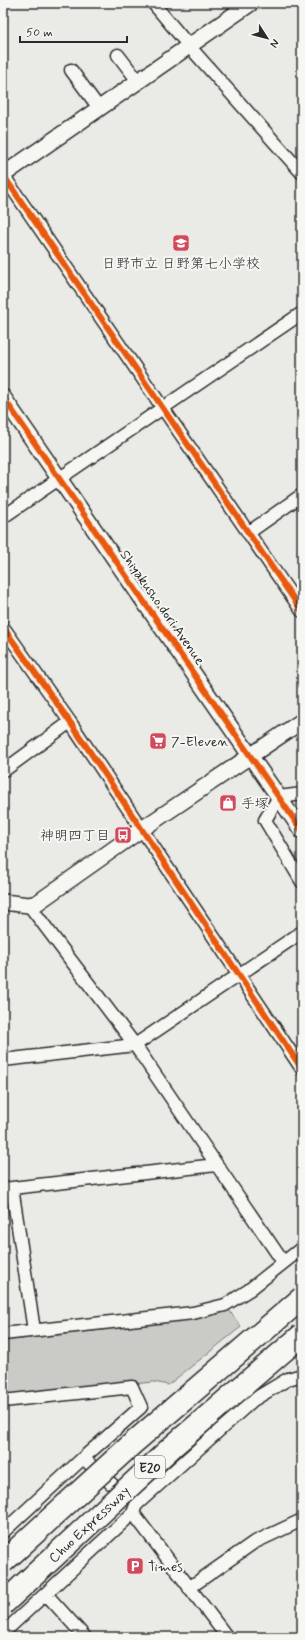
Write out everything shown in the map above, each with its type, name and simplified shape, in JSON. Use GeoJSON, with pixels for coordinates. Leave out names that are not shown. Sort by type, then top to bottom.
{"type":"FeatureCollection","features":[{"type":"Feature","properties":{"kind":"highway","name":"E20"},"geometry":{"type":"LineString","coordinates":[[3,1562],[132,1444],[302,1298]]}},
{"type":"Feature","properties":{"kind":"highway","name":"Chuo Expressway"},"geometry":{"type":"LineString","coordinates":[[3,1604],[173,1446],[302,1335]]}},
{"type":"Feature","properties":{"kind":"street"},"geometry":{"type":"LineString","coordinates":[[153,3],[194,42],[302,172]]}},
{"type":"Feature","properties":{"kind":"street"},"geometry":{"type":"LineString","coordinates":[[251,3],[3,175],[302,611]]}},
{"type":"Feature","properties":{"kind":"street"},"geometry":{"type":"LineString","coordinates":[[118,55],[138,81]]}},
{"type":"Feature","properties":{"kind":"street"},"geometry":{"type":"LineString","coordinates":[[72,70],[99,108]]}},
{"type":"Feature","properties":{"kind":"street"},"geometry":{"type":"LineString","coordinates":[[3,517],[302,313]]}},
{"type":"Feature","properties":{"kind":"street","name":"Shiyakusho dori Avenue"},"geometry":{"type":"LineString","coordinates":[[3,397],[251,755],[302,832]]}},
{"type":"Feature","properties":{"kind":"street"},"geometry":{"type":"LineString","coordinates":[[248,533],[302,495]]}},
{"type":"Feature","properties":{"kind":"street"},"geometry":{"type":"LineString","coordinates":[[3,627],[70,722],[302,1069]]}},
{"type":"Feature","properties":{"kind":"street"},"geometry":{"type":"LineString","coordinates":[[3,902],[29,905],[37,903],[142,829],[302,721]]}},
{"type":"Feature","properties":{"kind":"street"},"geometry":{"type":"LineString","coordinates":[[3,770],[70,722]]}},
{"type":"Feature","properties":{"kind":"street"},"geometry":{"type":"LineString","coordinates":[[302,794],[279,797],[265,820],[302,882]]}},
{"type":"Feature","properties":{"kind":"street"},"geometry":{"type":"LineString","coordinates":[[29,905],[135,1045],[283,1262]]}},
{"type":"Feature","properties":{"kind":"street"},"geometry":{"type":"LineString","coordinates":[[3,1060],[135,1045],[302,932]]}},
{"type":"Feature","properties":{"kind":"street"},"geometry":{"type":"LineString","coordinates":[[34,1330],[8,1188],[216,1165]]}},
{"type":"Feature","properties":{"kind":"street"},"geometry":{"type":"LineString","coordinates":[[3,1334],[193,1313],[225,1305],[249,1290],[302,1248]]}},
{"type":"Feature","properties":{"kind":"street"},"geometry":{"type":"LineString","coordinates":[[3,1633],[46,1594],[134,1509],[253,1400],[288,1379],[302,1375]]}},
{"type":"Feature","properties":{"kind":"street"},"geometry":{"type":"LineString","coordinates":[[3,1401],[132,1387],[141,1407],[3,1532]]}},
{"type":"Feature","properties":{"kind":"street"},"geometry":{"type":"LineString","coordinates":[[83,1458],[134,1509],[189,1588],[228,1637]]}},
{"type":"Feature","properties":{"kind":"street"},"geometry":{"type":"LineString","coordinates":[[189,1588],[253,1543],[302,1520]]}},
{"type":"Feature","properties":{"kind":"street"},"geometry":{"type":"LineString","coordinates":[[46,1594],[85,1637]]}},
{"type":"Feature","properties":{"kind":"shaded area"},"geometry":{"type":"Polygon","coordinates":[[[229,1310],[241,1327],[168,1385],[154,1382],[3,1396],[3,1341],[171,1322],[229,1310]]]}},
{"type":"Feature","properties":{"kind":"cycle path"},"geometry":{"type":"LineString","coordinates":[[3,175],[302,611]]}},
{"type":"Feature","properties":{"kind":"cycle path"},"geometry":{"type":"LineString","coordinates":[[3,397],[302,831]]}},
{"type":"Feature","properties":{"kind":"cycle path"},"geometry":{"type":"LineString","coordinates":[[3,627],[70,722],[302,1069]]}},
{"type":"Feature","properties":{"kind":"place","name":"日野市立 日野第七小学校"},"geometry":{"type":"Point","coordinates":[181,243]}},
{"type":"Feature","properties":{"kind":"place","name":"7-Eleven"},"geometry":{"type":"Point","coordinates":[158,741]}},
{"type":"Feature","properties":{"kind":"place","name":"手塚"},"geometry":{"type":"Point","coordinates":[228,803]}},
{"type":"Feature","properties":{"kind":"place","name":"神明四丁目"},"geometry":{"type":"Point","coordinates":[123,835]}},
{"type":"Feature","properties":{"kind":"place","name":"Times"},"geometry":{"type":"Point","coordinates":[135,1566]}}]}
